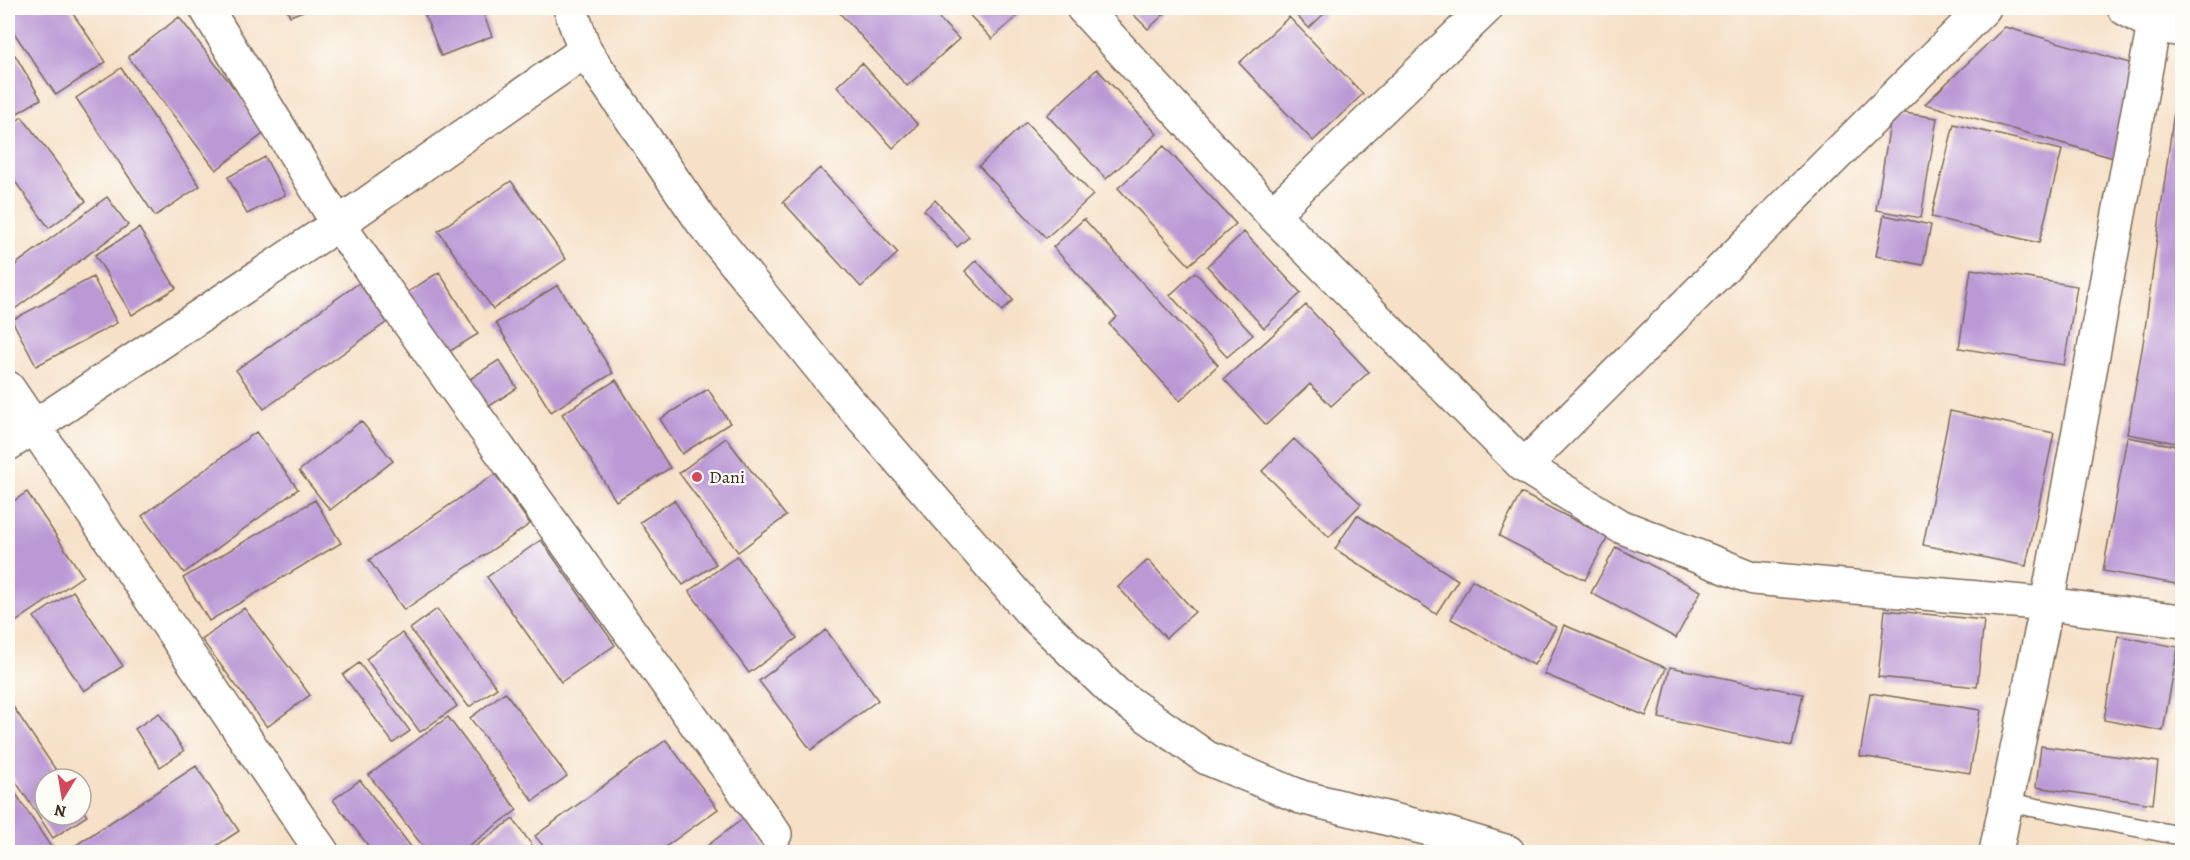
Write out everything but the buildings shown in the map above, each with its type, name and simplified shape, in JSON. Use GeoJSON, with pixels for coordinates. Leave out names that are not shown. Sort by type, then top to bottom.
{"type":"FeatureCollection","features":[{"type":"Feature","properties":{"kind":"street"},"geometry":{"type":"LineString","coordinates":[[206,8],[338,224],[775,834]]}},
{"type":"Feature","properties":{"kind":"street"},"geometry":{"type":"LineString","coordinates":[[570,8],[585,51],[703,223],[837,388],[1030,611],[1116,694],[1207,758],[1301,797],[1508,852]]}},
{"type":"Feature","properties":{"kind":"street"},"geometry":{"type":"LineString","coordinates":[[1083,8],[1272,214],[1524,466],[1620,526],[1753,578],[2047,604],[2182,621]]}},
{"type":"Feature","properties":{"kind":"street"},"geometry":{"type":"LineString","coordinates":[[1272,214],[1486,8]]}},
{"type":"Feature","properties":{"kind":"street"},"geometry":{"type":"LineString","coordinates":[[1524,466],[1984,8]]}},
{"type":"Feature","properties":{"kind":"street"},"geometry":{"type":"LineString","coordinates":[[1996,852],[2165,21],[2124,8]]}},
{"type":"Feature","properties":{"kind":"street"},"geometry":{"type":"LineString","coordinates":[[8,444],[338,224],[585,51]]}},
{"type":"Feature","properties":{"kind":"street"},"geometry":{"type":"LineString","coordinates":[[8,388],[322,852]]}},
{"type":"Feature","properties":{"kind":"lane"},"geometry":{"type":"LineString","coordinates":[[2006,802],[2182,836]]}},
{"type":"Feature","properties":{"kind":"place","name":"Dani"},"geometry":{"type":"Point","coordinates":[697,477]}}]}
